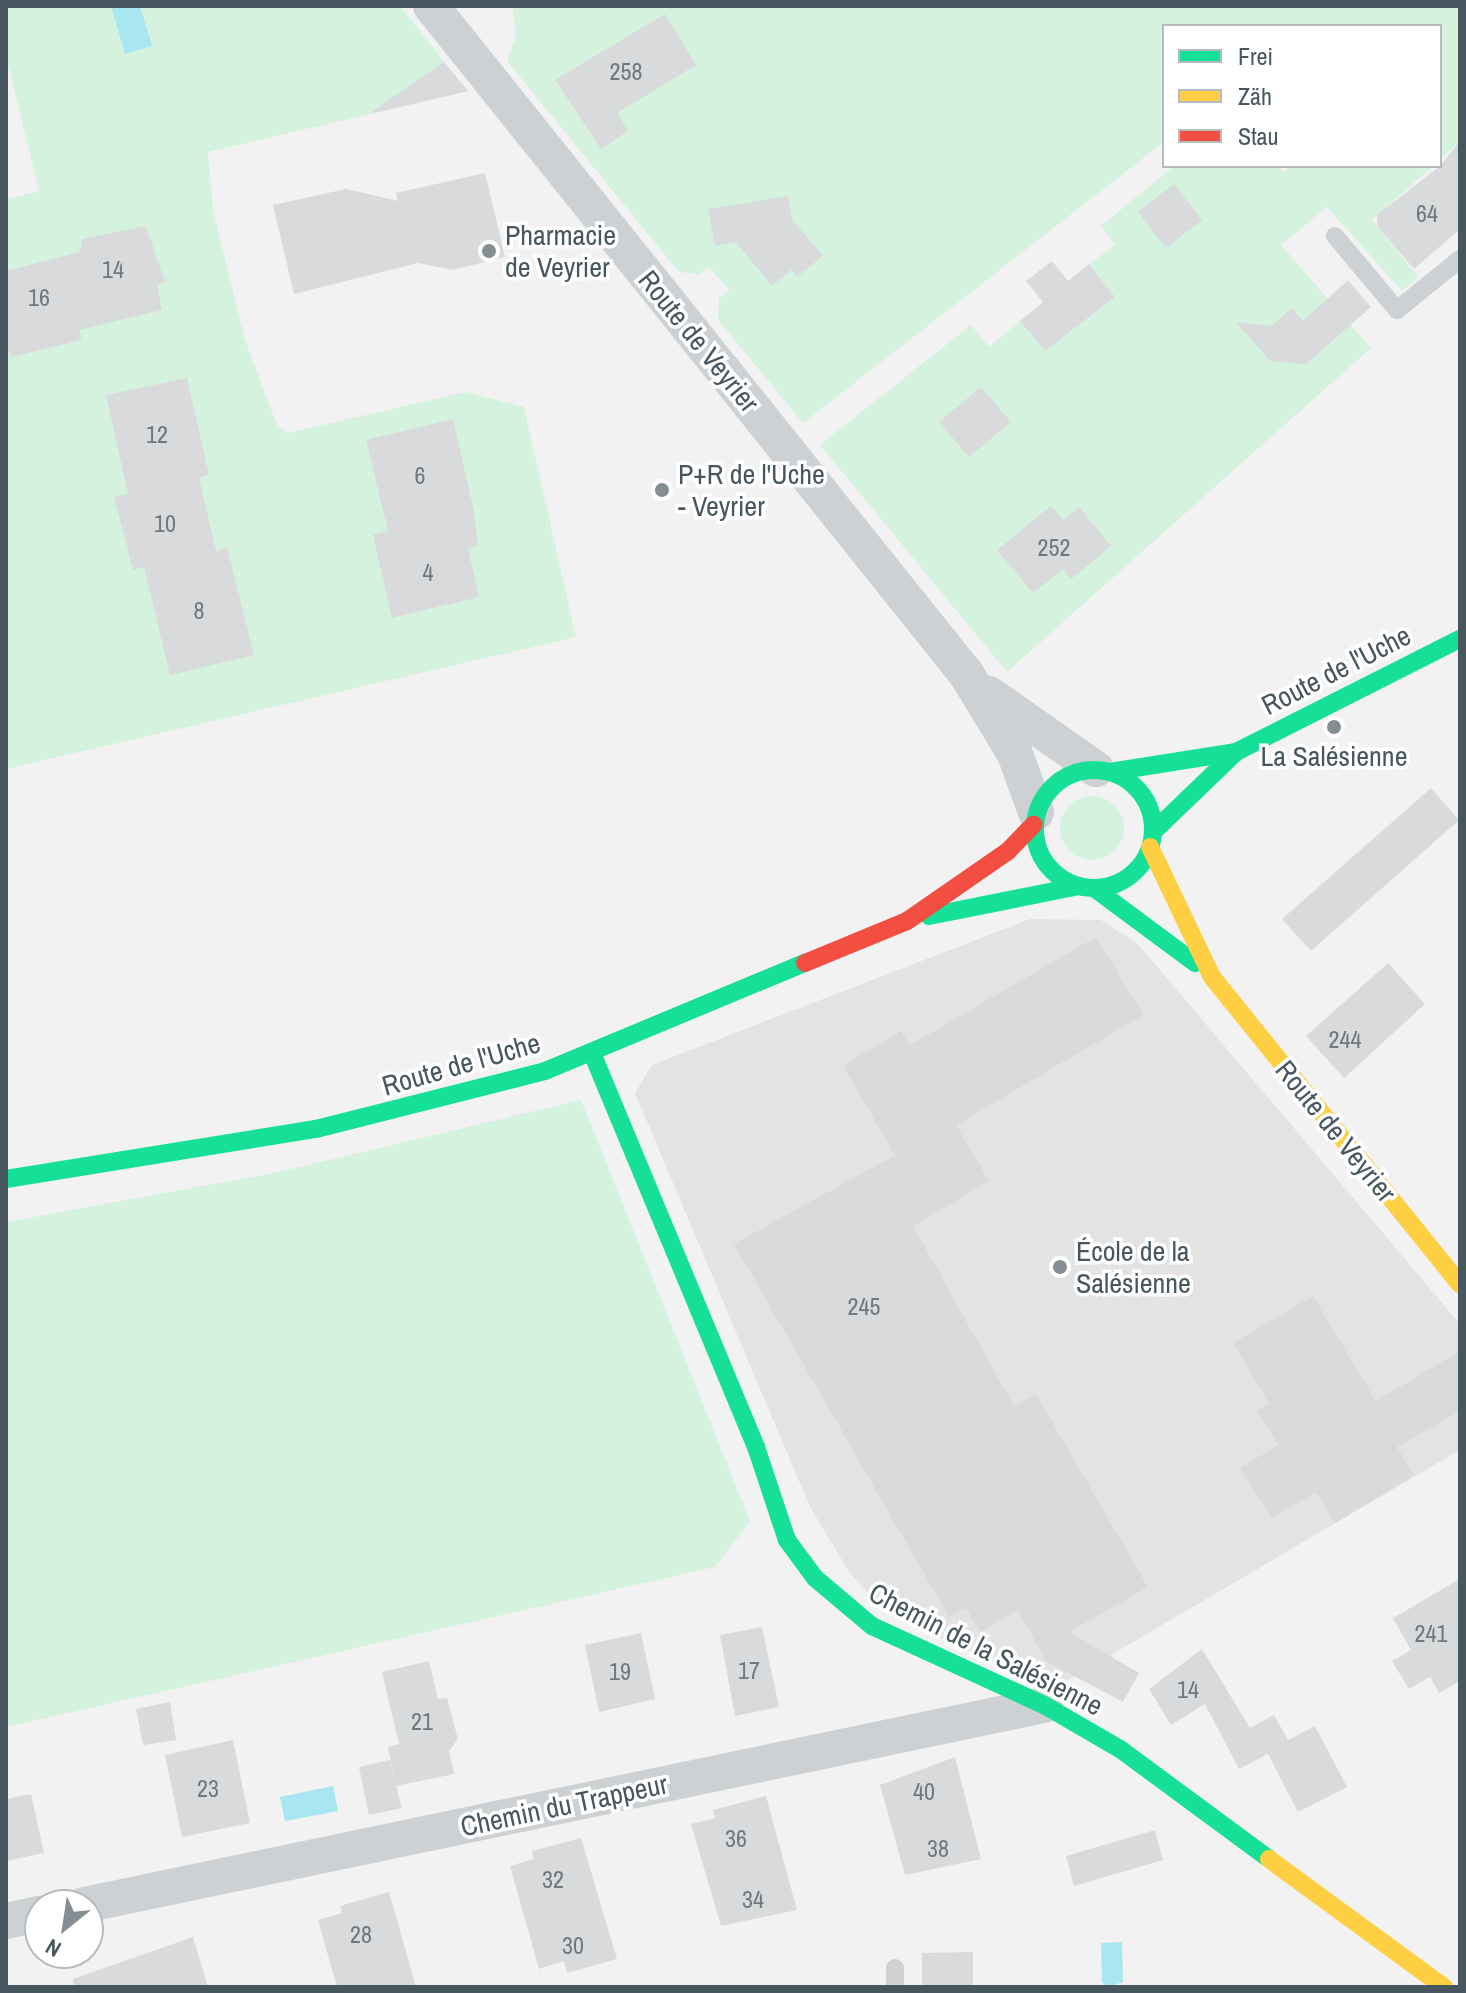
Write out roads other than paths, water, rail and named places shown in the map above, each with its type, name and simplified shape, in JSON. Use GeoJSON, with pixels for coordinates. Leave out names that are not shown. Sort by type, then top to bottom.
{"type":"FeatureCollection","features":[{"type":"Feature","properties":{"kind":"street","name":"Route de Veyrier"},"geometry":{"type":"LineString","coordinates":[[431,6],[967,675],[1015,754],[1035,818]]}},
{"type":"Feature","properties":{"kind":"street","name":"Route de l'Uche"},"geometry":{"type":"LineString","coordinates":[[1103,771],[1236,752],[1460,639]]}},
{"type":"Feature","properties":{"kind":"street","name":"Route de Veyrier"},"geometry":{"type":"LineString","coordinates":[[967,675],[1103,771]]}},
{"type":"Feature","properties":{"kind":"street","name":"Route de l'Uche"},"geometry":{"type":"LineString","coordinates":[[1151,840],[1236,752]]}},
{"type":"Feature","properties":{"kind":"street"},"geometry":{"type":"LineString","coordinates":[[1103,771],[1137,788],[1151,840],[1134,872],[1087,887],[1045,863],[1035,818],[1052,786],[1103,771]]}},
{"type":"Feature","properties":{"kind":"street","name":"Route de l'Uche"},"geometry":{"type":"LineString","coordinates":[[6,1179],[373,1118],[592,1053],[907,921],[1008,851],[1035,818]]}},
{"type":"Feature","properties":{"kind":"street","name":"Route de Veyrier"},"geometry":{"type":"LineString","coordinates":[[1151,840],[1212,977],[1460,1284]]}},
{"type":"Feature","properties":{"kind":"street","name":"Route de Veyrier"},"geometry":{"type":"LineString","coordinates":[[1087,887],[1212,977]]}},
{"type":"Feature","properties":{"kind":"street","name":"Route de l'Uche"},"geometry":{"type":"LineString","coordinates":[[907,921],[1087,887]]}},
{"type":"Feature","properties":{"kind":"street","name":"Chemin de la Salésienne"},"geometry":{"type":"LineString","coordinates":[[592,1053],[756,1447],[787,1540],[844,1608],[872,1626],[1044,1705],[1200,1804],[1444,1987]]}},
{"type":"Feature","properties":{"kind":"street","name":"Chemin du Trappeur"},"geometry":{"type":"LineString","coordinates":[[104,1901],[1044,1705]]}},
{"type":"Feature","properties":{"kind":"lane"},"geometry":{"type":"LineString","coordinates":[[1335,236],[1397,310],[1460,259]]}},
{"type":"Feature","properties":{"kind":"lane"},"geometry":{"type":"LineString","coordinates":[[895,1968],[895,1987]]}},
{"type":"Feature","properties":{"kind":"water"},"geometry":{"type":"Polygon","coordinates":[[[111,6],[140,6],[152,46],[125,54],[111,6]]]}},
{"type":"Feature","properties":{"kind":"water"},"geometry":{"type":"Polygon","coordinates":[[[333,1786],[338,1811],[285,1821],[280,1797],[333,1786]]]}},
{"type":"Feature","properties":{"kind":"water"},"geometry":{"type":"Polygon","coordinates":[[[1122,1942],[1123,1982],[1108,1987],[1102,1982],[1101,1943],[1122,1942]]]}},
{"type":"Feature","properties":{"kind":"place","name":"Pharmacie de Veyrier"},"geometry":{"type":"Point","coordinates":[489,251]}},
{"type":"Feature","properties":{"kind":"place","name":"P+R de l'Uche - Veyrier"},"geometry":{"type":"Point","coordinates":[662,490]}},
{"type":"Feature","properties":{"kind":"place","name":"La Salésienne"},"geometry":{"type":"Point","coordinates":[1334,727]}},
{"type":"Feature","properties":{"kind":"place","name":"École de la Salésienne"},"geometry":{"type":"Point","coordinates":[1060,1267]}}]}
